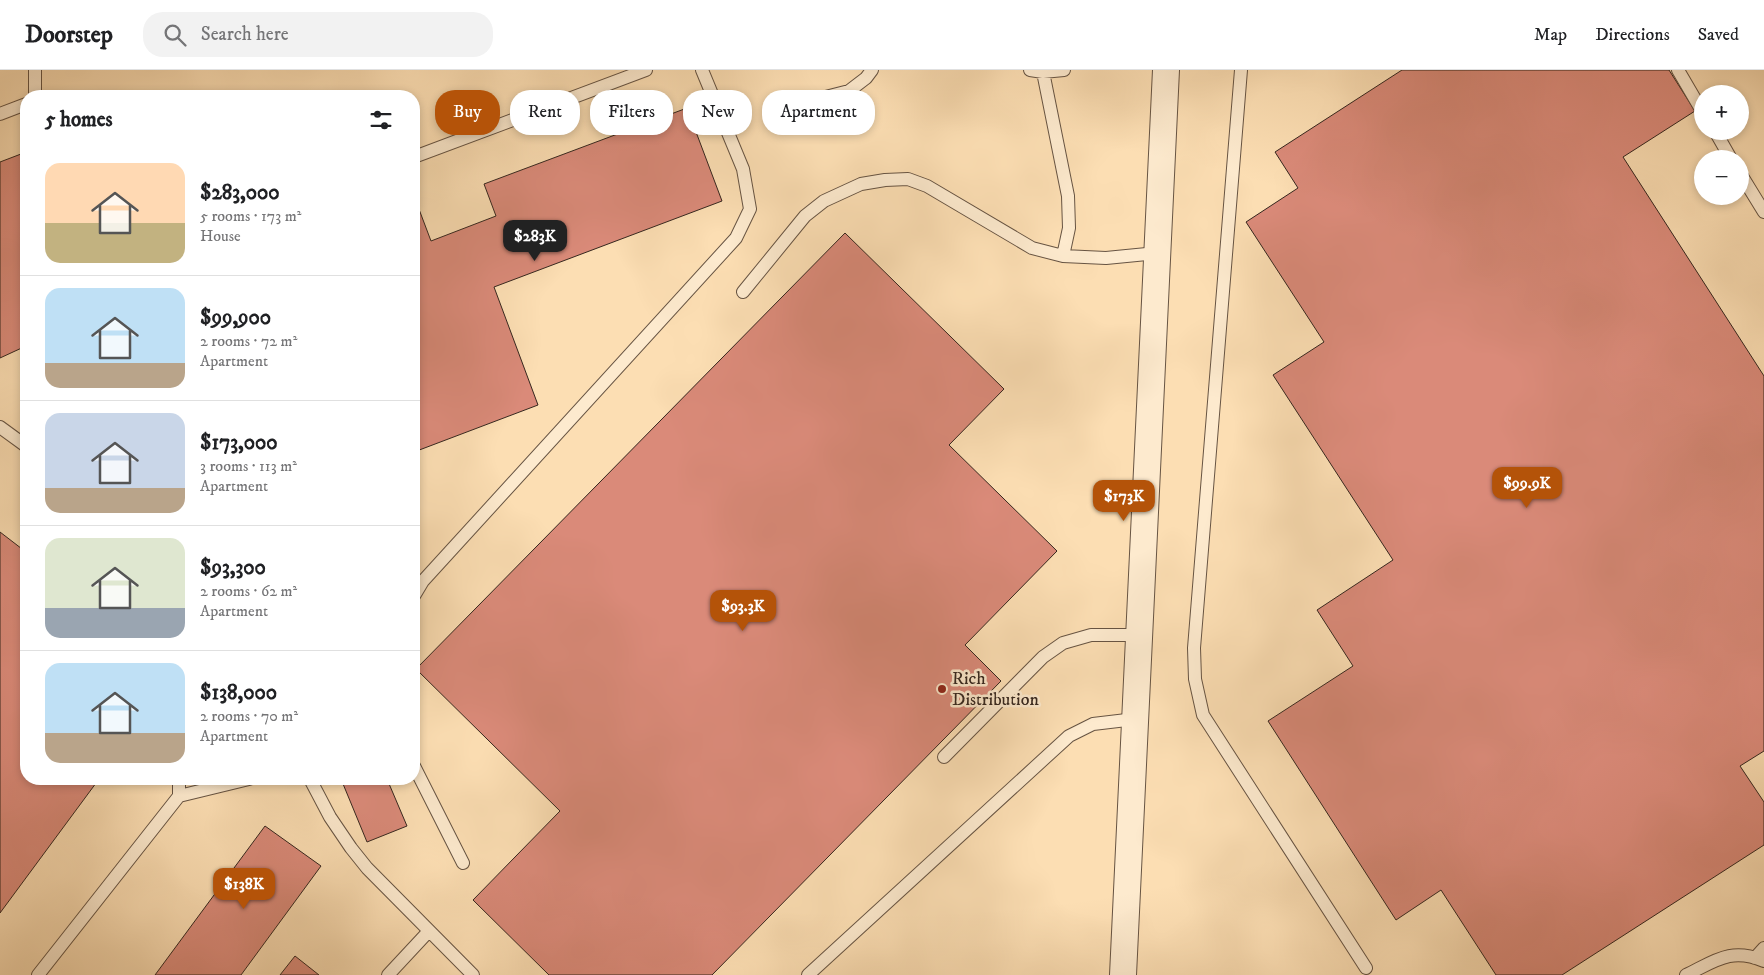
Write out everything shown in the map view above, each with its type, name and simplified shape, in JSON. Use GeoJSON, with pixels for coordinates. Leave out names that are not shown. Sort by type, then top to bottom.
{"type":"FeatureCollection","features":[{"type":"Feature","properties":{"kind":"street"},"geometry":{"type":"LineString","coordinates":[[1123,975],[1166,70]]}},
{"type":"Feature","properties":{"kind":"lane"},"geometry":{"type":"LineString","coordinates":[[35,70],[35,90]]}},
{"type":"Feature","properties":{"kind":"lane"},"geometry":{"type":"LineString","coordinates":[[420,155],[646,70]]}},
{"type":"Feature","properties":{"kind":"lane"},"geometry":{"type":"LineString","coordinates":[[420,586],[736,238],[750,209],[743,169],[702,70]]}},
{"type":"Feature","properties":{"kind":"lane"},"geometry":{"type":"LineString","coordinates":[[850,90],[866,78],[872,70]]}},
{"type":"Feature","properties":{"kind":"lane"},"geometry":{"type":"LineString","coordinates":[[1064,70],[1036,71],[1068,196],[1069,228],[1064,256]]}},
{"type":"Feature","properties":{"kind":"lane"},"geometry":{"type":"LineString","coordinates":[[1241,70],[1194,648],[1195,679],[1203,714],[1366,968]]}},
{"type":"Feature","properties":{"kind":"lane"},"geometry":{"type":"LineString","coordinates":[[1678,70],[1694,97]]}},
{"type":"Feature","properties":{"kind":"lane"},"geometry":{"type":"LineString","coordinates":[[0,114],[20,106]]}},
{"type":"Feature","properties":{"kind":"lane"},"geometry":{"type":"LineString","coordinates":[[742,292],[805,216],[824,201],[861,184],[885,180],[908,179],[927,186],[1032,248],[1064,256],[1106,258],[1157,254]]}},
{"type":"Feature","properties":{"kind":"lane"},"geometry":{"type":"LineString","coordinates":[[1749,188],[1764,212]]}},
{"type":"Feature","properties":{"kind":"lane"},"geometry":{"type":"LineString","coordinates":[[0,427],[20,442]]}},
{"type":"Feature","properties":{"kind":"lane"},"geometry":{"type":"LineString","coordinates":[[944,756],[1043,657],[1063,644],[1091,635],[1139,635]]}},
{"type":"Feature","properties":{"kind":"lane"},"geometry":{"type":"LineString","coordinates":[[808,975],[1069,736],[1093,724],[1135,719]]}},
{"type":"Feature","properties":{"kind":"lane"},"geometry":{"type":"LineString","coordinates":[[420,778],[463,863]]}},
{"type":"Feature","properties":{"kind":"lane"},"geometry":{"type":"LineString","coordinates":[[179,785],[179,796]]}},
{"type":"Feature","properties":{"kind":"lane"},"geometry":{"type":"LineString","coordinates":[[38,975],[179,796],[224,785]]}},
{"type":"Feature","properties":{"kind":"lane"},"geometry":{"type":"LineString","coordinates":[[313,785],[330,817],[361,862],[473,975]]}},
{"type":"Feature","properties":{"kind":"lane"},"geometry":{"type":"LineString","coordinates":[[388,975],[429,931]]}},
{"type":"Feature","properties":{"kind":"lane"},"geometry":{"type":"LineString","coordinates":[[1686,975],[1726,956],[1761,956]]}},
{"type":"Feature","properties":{"kind":"building"},"geometry":{"type":"Polygon","coordinates":[[[1402,70],[1669,70],[1694,109],[1694,112],[1623,157],[1764,376],[1764,751],[1740,766],[1764,802],[1764,845],[1562,975],[1496,975],[1441,890],[1396,920],[1268,721],[1353,666],[1317,610],[1393,560],[1273,375],[1324,342],[1246,222],[1298,188],[1275,152],[1402,70]]]}},
{"type":"Feature","properties":{"kind":"building"},"geometry":{"type":"Polygon","coordinates":[[[683,109],[683,135],[697,135],[722,201],[494,287],[538,405],[420,450],[420,212],[431,241],[496,216],[484,184],[615,135],[673,135],[673,113],[683,109]]]}},
{"type":"Feature","properties":{"kind":"building"},"geometry":{"type":"Polygon","coordinates":[[[20,154],[20,349],[0,358],[0,162],[20,154]]]}},
{"type":"Feature","properties":{"kind":"building"},"geometry":{"type":"Polygon","coordinates":[[[845,233],[1004,389],[949,445],[1057,551],[965,645],[1001,681],[712,975],[549,975],[473,900],[560,811],[420,673],[420,665],[845,233]]]}},
{"type":"Feature","properties":{"kind":"building"},"geometry":{"type":"Polygon","coordinates":[[[0,532],[20,547],[20,785],[95,785],[0,913],[0,532]]]}},
{"type":"Feature","properties":{"kind":"building"},"geometry":{"type":"Polygon","coordinates":[[[343,785],[390,785],[407,826],[367,842],[343,785]]]}},
{"type":"Feature","properties":{"kind":"building"},"geometry":{"type":"Polygon","coordinates":[[[265,826],[321,866],[241,975],[155,975],[265,826]]]}},
{"type":"Feature","properties":{"kind":"building"},"geometry":{"type":"Polygon","coordinates":[[[295,956],[319,975],[280,975],[295,956]]]}},
{"type":"Feature","properties":{"kind":"place","name":"Rich Distribution"},"geometry":{"type":"Point","coordinates":[942,689]}}]}
